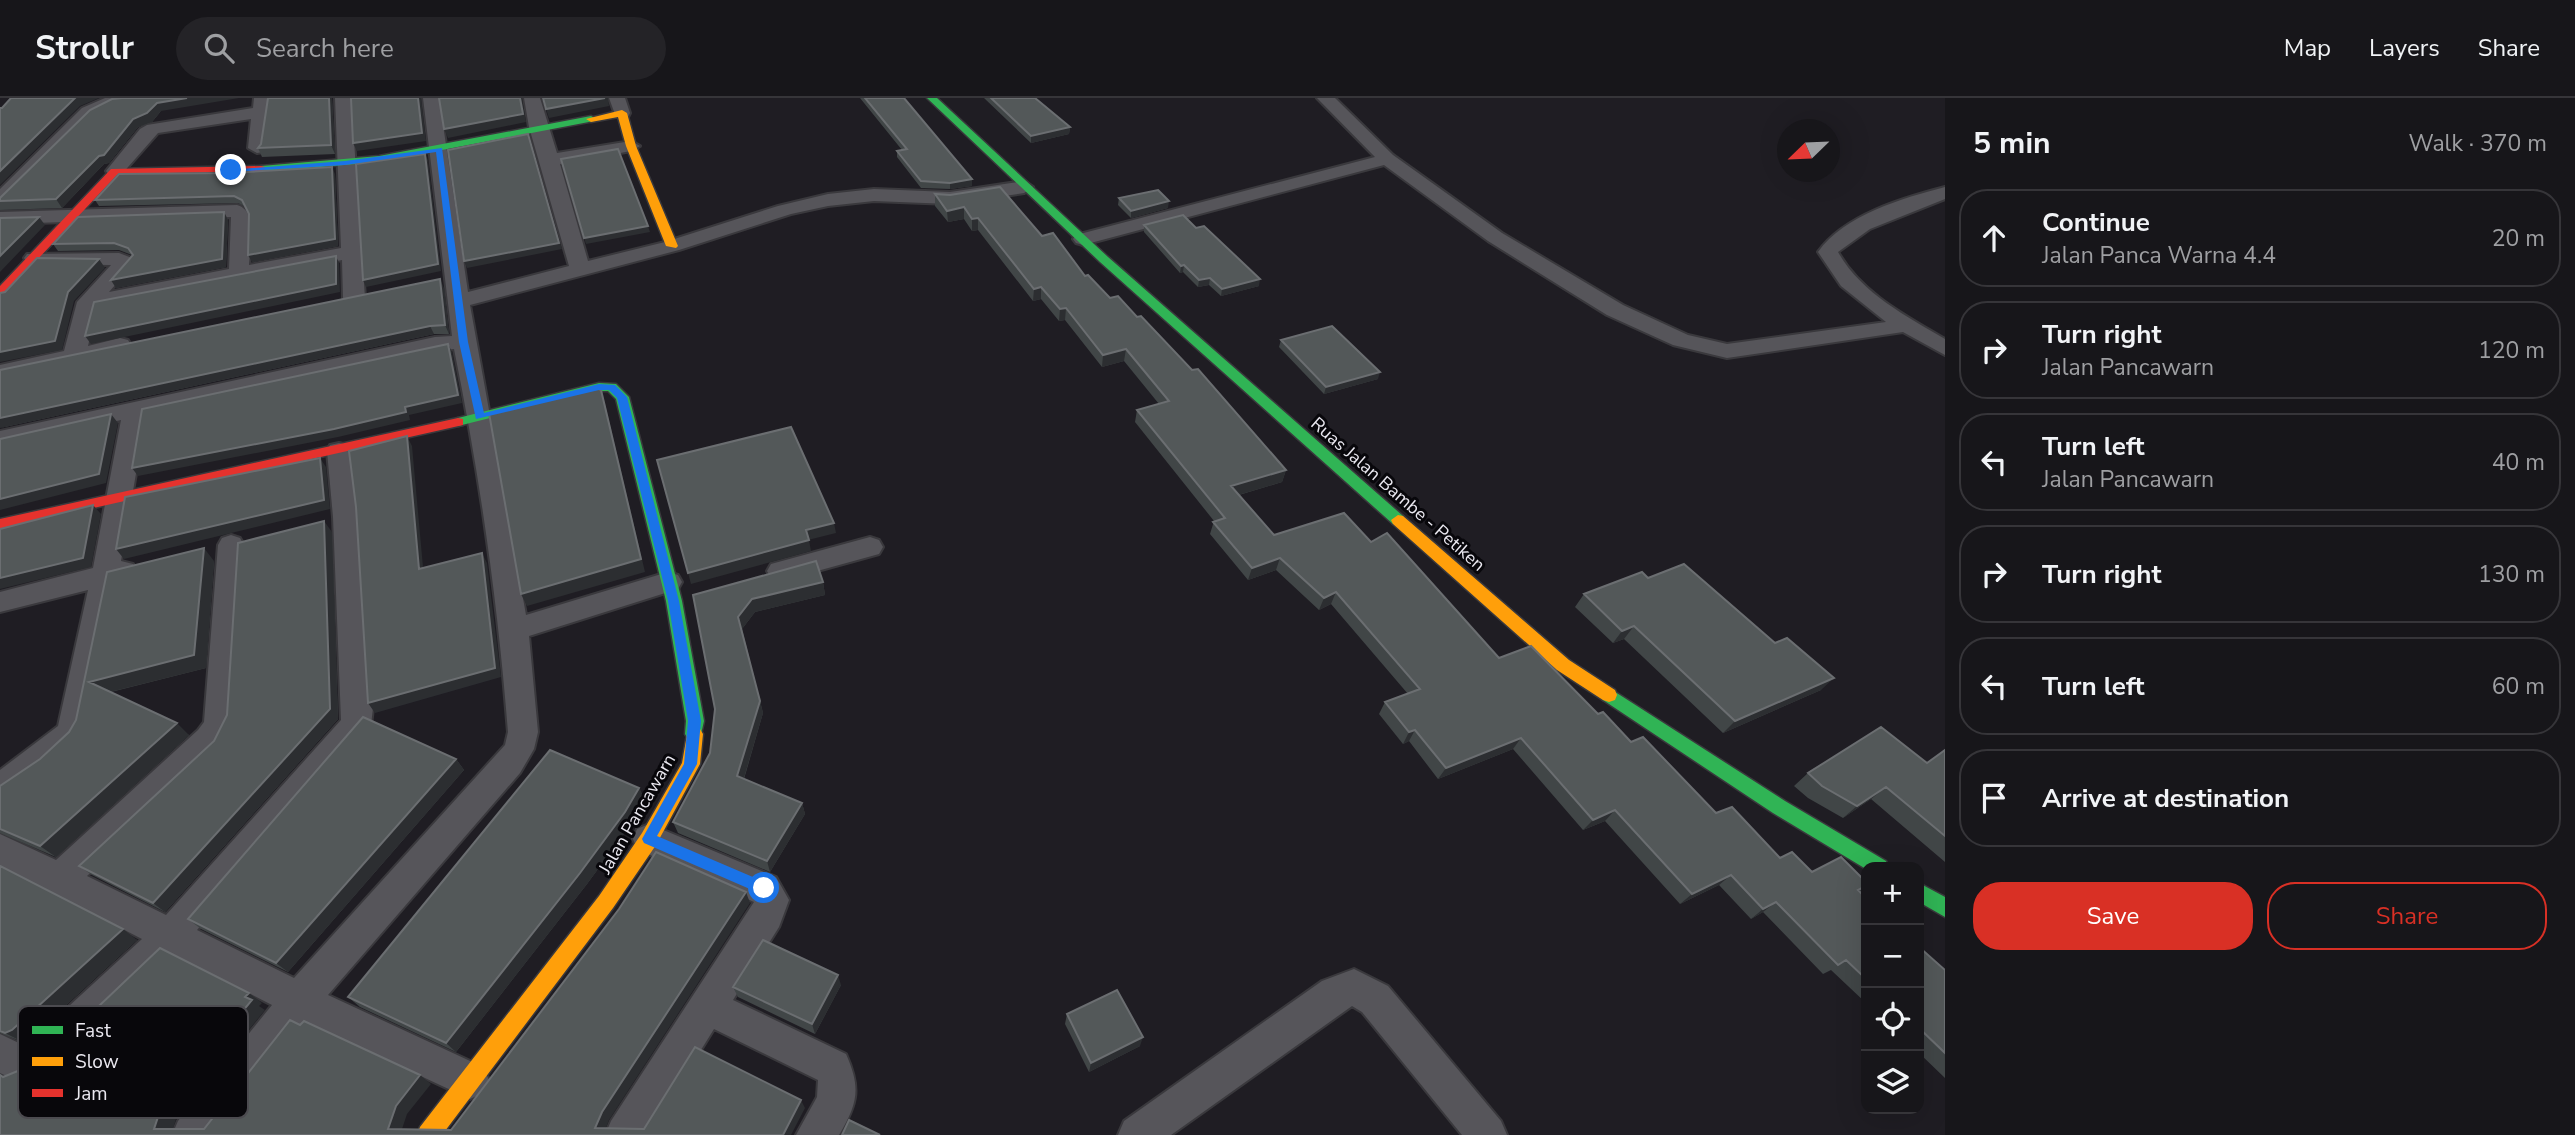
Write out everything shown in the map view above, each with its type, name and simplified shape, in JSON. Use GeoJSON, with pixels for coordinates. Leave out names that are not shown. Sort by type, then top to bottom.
{"type":"FeatureCollection","features":[{"type":"Feature","properties":{"kind":"street"},"geometry":{"type":"LineString","coordinates":[[0,200],[39,157],[88,112],[111,101],[133,98]]}},
{"type":"Feature","properties":{"kind":"street"},"geometry":{"type":"LineString","coordinates":[[343,98],[354,298]]}},
{"type":"Feature","properties":{"kind":"street"},"geometry":{"type":"LineString","coordinates":[[248,1064],[299,1000],[509,764],[519,748],[523,732],[514,630],[480,417],[464,342],[431,98]]}},
{"type":"Feature","properties":{"kind":"street"},"geometry":{"type":"LineString","coordinates":[[532,98],[538,127],[580,268]]}},
{"type":"Feature","properties":{"kind":"street","name":"Ruas Jalan Bambe - Petiken"},"geometry":{"type":"LineString","coordinates":[[932,98],[1024,187],[1184,332],[1563,665],[1779,807],[1871,862]]}},
{"type":"Feature","properties":{"kind":"street"},"geometry":{"type":"LineString","coordinates":[[1325,98],[1387,159],[1495,237],[1615,310],[1681,340],[1727,351],[1907,325]]}},
{"type":"Feature","properties":{"kind":"street"},"geometry":{"type":"LineString","coordinates":[[0,293],[115,171],[146,133],[153,129],[262,105],[257,149]]}},
{"type":"Feature","properties":{"kind":"street"},"geometry":{"type":"LineString","coordinates":[[115,171],[258,170],[345,163],[439,149],[538,127],[619,105],[631,146],[672,246]]}},
{"type":"Feature","properties":{"kind":"street"},"geometry":{"type":"LineString","coordinates":[[550,160],[631,146]]}},
{"type":"Feature","properties":{"kind":"street"},"geometry":{"type":"LineString","coordinates":[[1083,239],[1387,159]]}},
{"type":"Feature","properties":{"kind":"street"},"geometry":{"type":"LineString","coordinates":[[459,301],[672,246],[785,210],[828,200],[874,195],[950,198],[1024,187]]}},
{"type":"Feature","properties":{"kind":"street"},"geometry":{"type":"LineString","coordinates":[[1945,193],[1912,204],[1841,237],[1828,252],[1842,274],[1870,300],[1945,348]]}},
{"type":"Feature","properties":{"kind":"street"},"geometry":{"type":"LineString","coordinates":[[0,218],[237,211],[241,216],[239,274]]}},
{"type":"Feature","properties":{"kind":"street"},"geometry":{"type":"LineString","coordinates":[[88,302],[351,252]]}},
{"type":"Feature","properties":{"kind":"street"},"geometry":{"type":"LineString","coordinates":[[34,258],[125,260],[88,302],[74,355]]}},
{"type":"Feature","properties":{"kind":"street"},"geometry":{"type":"LineString","coordinates":[[430,282],[455,277]]}},
{"type":"Feature","properties":{"kind":"street"},"geometry":{"type":"LineString","coordinates":[[327,303],[379,293]]}},
{"type":"Feature","properties":{"kind":"street"},"geometry":{"type":"LineString","coordinates":[[0,372],[141,341]]}},
{"type":"Feature","properties":{"kind":"street"},"geometry":{"type":"LineString","coordinates":[[0,439],[435,344],[464,342]]}},
{"type":"Feature","properties":{"kind":"street","name":"Jalan Pancawarn"},"geometry":{"type":"LineString","coordinates":[[428,1135],[606,902],[649,839],[691,764],[694,742],[695,721],[671,592],[622,397],[611,387],[599,387],[480,417]]}},
{"type":"Feature","properties":{"kind":"street"},"geometry":{"type":"LineString","coordinates":[[0,788],[58,746],[72,732],[107,575],[135,409]]}},
{"type":"Feature","properties":{"kind":"street"},"geometry":{"type":"LineString","coordinates":[[0,524],[122,494],[339,451],[480,417]]}},
{"type":"Feature","properties":{"kind":"street"},"geometry":{"type":"LineString","coordinates":[[96,1006],[171,935],[356,726],[358,708],[334,520],[339,451]]}},
{"type":"Feature","properties":{"kind":"street"},"geometry":{"type":"LineString","coordinates":[[60,879],[209,739],[219,725],[232,545]]}},
{"type":"Feature","properties":{"kind":"street"},"geometry":{"type":"LineString","coordinates":[[752,579],[870,547]]}},
{"type":"Feature","properties":{"kind":"street"},"geometry":{"type":"LineString","coordinates":[[0,602],[144,566]]}},
{"type":"Feature","properties":{"kind":"street"},"geometry":{"type":"LineString","coordinates":[[514,630],[671,592],[700,594]]}},
{"type":"Feature","properties":{"kind":"street"},"geometry":{"type":"LineString","coordinates":[[625,1135],[766,915],[772,900],[764,888],[649,839]]}},
{"type":"Feature","properties":{"kind":"street"},"geometry":{"type":"LineString","coordinates":[[0,849],[299,1000],[470,1080]]}},
{"type":"Feature","properties":{"kind":"street"},"geometry":{"type":"LineString","coordinates":[[1924,895],[1945,908]]}},
{"type":"Feature","properties":{"kind":"street"},"geometry":{"type":"LineString","coordinates":[[1138,1135],[1335,994],[1354,987],[1375,999],[1487,1135]]}},
{"type":"Feature","properties":{"kind":"street"},"geometry":{"type":"LineString","coordinates":[[706,1006],[833,1067],[840,1080],[839,1098],[816,1135]]}},
{"type":"Feature","properties":{"kind":"street"},"geometry":{"type":"LineString","coordinates":[[0,1054],[18,1063]]}},
{"type":"Feature","properties":{"kind":"street"},"geometry":{"type":"LineString","coordinates":[[192,1135],[205,1118]]}},
{"type":"Feature","properties":{"kind":"building"},"geometry":{"type":"Polygon","coordinates":[[[11,98],[75,98],[0,171],[0,108],[11,98]]]}},
{"type":"Feature","properties":{"kind":"building"},"geometry":{"type":"Polygon","coordinates":[[[187,98],[157,103],[147,113],[133,119],[104,155],[99,156],[56,199],[0,201],[0,198],[90,110],[112,99],[187,98]]]}},
{"type":"Feature","properties":{"kind":"building"},"geometry":{"type":"Polygon","coordinates":[[[268,98],[329,98],[331,145],[258,148],[261,144],[268,98]]]}},
{"type":"Feature","properties":{"kind":"building"},"geometry":{"type":"Polygon","coordinates":[[[351,98],[418,98],[422,133],[353,143],[351,98]]]}},
{"type":"Feature","properties":{"kind":"building"},"geometry":{"type":"Polygon","coordinates":[[[439,98],[520,98],[523,114],[444,129],[439,98]]]}},
{"type":"Feature","properties":{"kind":"building"},"geometry":{"type":"Polygon","coordinates":[[[543,98],[605,98],[546,109],[543,98]]]}},
{"type":"Feature","properties":{"kind":"building"},"geometry":{"type":"Polygon","coordinates":[[[865,98],[904,98],[972,179],[950,183],[921,181],[897,151],[907,149],[865,98]]]}},
{"type":"Feature","properties":{"kind":"building"},"geometry":{"type":"Polygon","coordinates":[[[991,98],[1035,98],[1070,127],[1031,136],[991,98]]]}},
{"type":"Feature","properties":{"kind":"building"},"geometry":{"type":"Polygon","coordinates":[[[528,134],[559,243],[464,261],[448,150],[528,134]]]}},
{"type":"Feature","properties":{"kind":"building"},"geometry":{"type":"Polygon","coordinates":[[[618,149],[648,226],[584,238],[561,159],[618,149]]]}},
{"type":"Feature","properties":{"kind":"building"},"geometry":{"type":"Polygon","coordinates":[[[425,154],[438,264],[363,280],[356,164],[425,154]]]}},
{"type":"Feature","properties":{"kind":"building"},"geometry":{"type":"Polygon","coordinates":[[[332,167],[335,239],[248,255],[249,214],[242,200],[234,196],[95,200],[119,174],[230,173],[332,167]]]}},
{"type":"Feature","properties":{"kind":"building"},"geometry":{"type":"Polygon","coordinates":[[[1000,187],[1042,236],[1053,233],[1085,276],[1088,275],[1110,298],[1118,296],[1137,317],[1141,316],[1192,370],[1198,369],[1286,470],[1231,486],[1274,535],[1344,513],[1371,542],[1387,533],[1499,658],[1531,646],[1598,714],[1603,712],[1631,742],[1643,737],[1716,813],[1732,807],[1780,858],[1792,852],[1812,872],[1841,857],[1861,877],[1861,888],[1858,890],[1861,893],[1861,974],[1846,960],[1838,965],[1776,902],[1763,909],[1731,875],[1692,894],[1615,810],[1593,820],[1521,738],[1446,768],[1415,730],[1409,732],[1385,702],[1420,689],[1336,592],[1324,598],[1280,558],[1252,568],[1213,522],[1225,518],[1137,410],[1169,401],[1126,349],[1103,355],[1066,308],[1060,309],[1041,287],[1034,289],[978,218],[972,219],[964,207],[947,211],[935,194],[950,195],[1000,187]]]}},
{"type":"Feature","properties":{"kind":"building"},"geometry":{"type":"Polygon","coordinates":[[[1158,190],[1169,201],[1131,211],[1119,198],[1158,190]]]}},
{"type":"Feature","properties":{"kind":"building"},"geometry":{"type":"Polygon","coordinates":[[[224,212],[222,259],[111,280],[133,255],[128,248],[114,243],[53,244],[78,217],[224,212]]]}},
{"type":"Feature","properties":{"kind":"building"},"geometry":{"type":"Polygon","coordinates":[[[1183,215],[1196,228],[1204,226],[1260,279],[1222,289],[1210,278],[1199,280],[1184,265],[1181,266],[1144,225],[1183,215]]]}},
{"type":"Feature","properties":{"kind":"building"},"geometry":{"type":"Polygon","coordinates":[[[39,217],[0,256],[0,218],[39,217]]]}},
{"type":"Feature","properties":{"kind":"building"},"geometry":{"type":"Polygon","coordinates":[[[336,256],[336,284],[85,336],[94,302],[336,256]]]}},
{"type":"Feature","properties":{"kind":"building"},"geometry":{"type":"Polygon","coordinates":[[[37,258],[99,259],[68,292],[55,341],[0,352],[0,293],[5,292],[37,258]]]}},
{"type":"Feature","properties":{"kind":"building"},"geometry":{"type":"Polygon","coordinates":[[[440,279],[445,325],[0,418],[0,370],[440,279]]]}},
{"type":"Feature","properties":{"kind":"building"},"geometry":{"type":"Polygon","coordinates":[[[1332,326],[1380,372],[1326,387],[1281,340],[1332,326]]]}},
{"type":"Feature","properties":{"kind":"building"},"geometry":{"type":"Polygon","coordinates":[[[448,344],[458,395],[405,407],[406,412],[334,429],[132,468],[142,409],[448,344]]]}},
{"type":"Feature","properties":{"kind":"building"},"geometry":{"type":"Polygon","coordinates":[[[595,387],[601,390],[641,559],[521,594],[489,413],[595,387]]]}},
{"type":"Feature","properties":{"kind":"building"},"geometry":{"type":"Polygon","coordinates":[[[111,414],[99,474],[0,499],[0,439],[111,414]]]}},
{"type":"Feature","properties":{"kind":"building"},"geometry":{"type":"Polygon","coordinates":[[[791,427],[834,523],[806,530],[809,540],[688,573],[657,460],[791,427]]]}},
{"type":"Feature","properties":{"kind":"building"},"geometry":{"type":"Polygon","coordinates":[[[407,436],[419,569],[482,553],[495,668],[368,703],[356,507],[349,451],[407,436]]]}},
{"type":"Feature","properties":{"kind":"building"},"geometry":{"type":"Polygon","coordinates":[[[320,458],[324,500],[116,549],[125,497],[320,458]]]}},
{"type":"Feature","properties":{"kind":"building"},"geometry":{"type":"Polygon","coordinates":[[[93,505],[83,558],[0,578],[0,529],[93,505]]]}},
{"type":"Feature","properties":{"kind":"building"},"geometry":{"type":"Polygon","coordinates":[[[324,521],[330,709],[153,903],[79,866],[214,741],[227,715],[238,543],[324,521]]]}},
{"type":"Feature","properties":{"kind":"building"},"geometry":{"type":"Polygon","coordinates":[[[204,548],[194,655],[89,682],[177,723],[40,846],[0,829],[0,786],[40,759],[69,732],[76,720],[107,572],[204,548]]]}},
{"type":"Feature","properties":{"kind":"building"},"geometry":{"type":"Polygon","coordinates":[[[816,561],[823,582],[752,599],[738,617],[760,701],[737,776],[802,803],[767,861],[673,822],[710,753],[715,709],[693,595],[816,561]]]}},
{"type":"Feature","properties":{"kind":"building"},"geometry":{"type":"Polygon","coordinates":[[[1684,564],[1775,643],[1787,638],[1834,678],[1735,721],[1634,626],[1622,631],[1584,594],[1642,572],[1648,578],[1684,564]]]}},
{"type":"Feature","properties":{"kind":"building"},"geometry":{"type":"Polygon","coordinates":[[[363,717],[456,759],[276,963],[188,919],[363,717]]]}},
{"type":"Feature","properties":{"kind":"building"},"geometry":{"type":"Polygon","coordinates":[[[1881,727],[1927,763],[1945,750],[1945,836],[1886,787],[1857,806],[1822,786],[1808,773],[1881,727]]]}},
{"type":"Feature","properties":{"kind":"building"},"geometry":{"type":"Polygon","coordinates":[[[550,750],[639,788],[625,812],[580,873],[446,1043],[348,997],[550,750]]]}},
{"type":"Feature","properties":{"kind":"building"},"geometry":{"type":"Polygon","coordinates":[[[656,852],[746,892],[602,1112],[595,1128],[644,1129],[695,1047],[801,1100],[783,1135],[0,1135],[0,1075],[3,1077],[18,1071],[18,1118],[158,1118],[154,1129],[204,1129],[213,1118],[248,1118],[248,1073],[290,1020],[300,1025],[304,1021],[420,1075],[396,1106],[388,1129],[451,1130],[619,909],[656,852]]]}},
{"type":"Feature","properties":{"kind":"building"},"geometry":{"type":"Polygon","coordinates":[[[0,866],[123,929],[38,1006],[18,1006],[18,1025],[5,1033],[0,1031],[0,866]]]}},
{"type":"Feature","properties":{"kind":"building"},"geometry":{"type":"Polygon","coordinates":[[[763,940],[838,975],[812,1024],[733,987],[763,940]]]}},
{"type":"Feature","properties":{"kind":"building"},"geometry":{"type":"Polygon","coordinates":[[[160,948],[249,993],[245,997],[252,1000],[247,1006],[99,1006],[160,948]]]}},
{"type":"Feature","properties":{"kind":"building"},"geometry":{"type":"Polygon","coordinates":[[[1924,951],[1945,970],[1945,1053],[1924,1033],[1924,951]]]}},
{"type":"Feature","properties":{"kind":"building"},"geometry":{"type":"Polygon","coordinates":[[[1117,990],[1143,1037],[1091,1063],[1067,1014],[1117,990]]]}},
{"type":"Feature","properties":{"kind":"building"},"geometry":{"type":"Polygon","coordinates":[[[849,1120],[880,1135],[842,1135],[849,1120]]]}},
{"type":"Feature","properties":{"kind":"traffic: fast"},"geometry":{"type":"LineString","coordinates":[[932,98],[1104,259],[1398,520]]}},
{"type":"Feature","properties":{"kind":"traffic: fast"},"geometry":{"type":"LineString","coordinates":[[261,169],[379,159],[591,119]]}},
{"type":"Feature","properties":{"kind":"traffic: fast"},"geometry":{"type":"LineString","coordinates":[[458,422],[599,387],[611,387],[622,397],[674,601],[695,721],[694,734]]}},
{"type":"Feature","properties":{"kind":"traffic: fast"},"geometry":{"type":"LineString","coordinates":[[1609,695],[1779,807],[1871,862]]}},
{"type":"Feature","properties":{"kind":"traffic: fast"},"geometry":{"type":"LineString","coordinates":[[1924,895],[1945,908]]}},
{"type":"Feature","properties":{"kind":"traffic: slow"},"geometry":{"type":"LineString","coordinates":[[591,119],[622,113],[631,146],[672,246]]}},
{"type":"Feature","properties":{"kind":"traffic: slow"},"geometry":{"type":"LineString","coordinates":[[1398,520],[1563,665],[1609,695]]}},
{"type":"Feature","properties":{"kind":"traffic: slow"},"geometry":{"type":"LineString","coordinates":[[428,1135],[606,902],[649,839],[691,764],[694,734]]}},
{"type":"Feature","properties":{"kind":"traffic: jam"},"geometry":{"type":"LineString","coordinates":[[0,293],[115,171],[261,169]]}},
{"type":"Feature","properties":{"kind":"traffic: jam"},"geometry":{"type":"LineString","coordinates":[[0,524],[458,422]]}},
{"type":"Feature","properties":{"kind":"route"},"geometry":{"type":"LineString","coordinates":[[231,170],[345,163],[439,149],[464,342],[480,417],[599,387],[611,387],[622,397],[674,601],[695,721],[691,764],[649,839],[764,888]]}}]}
